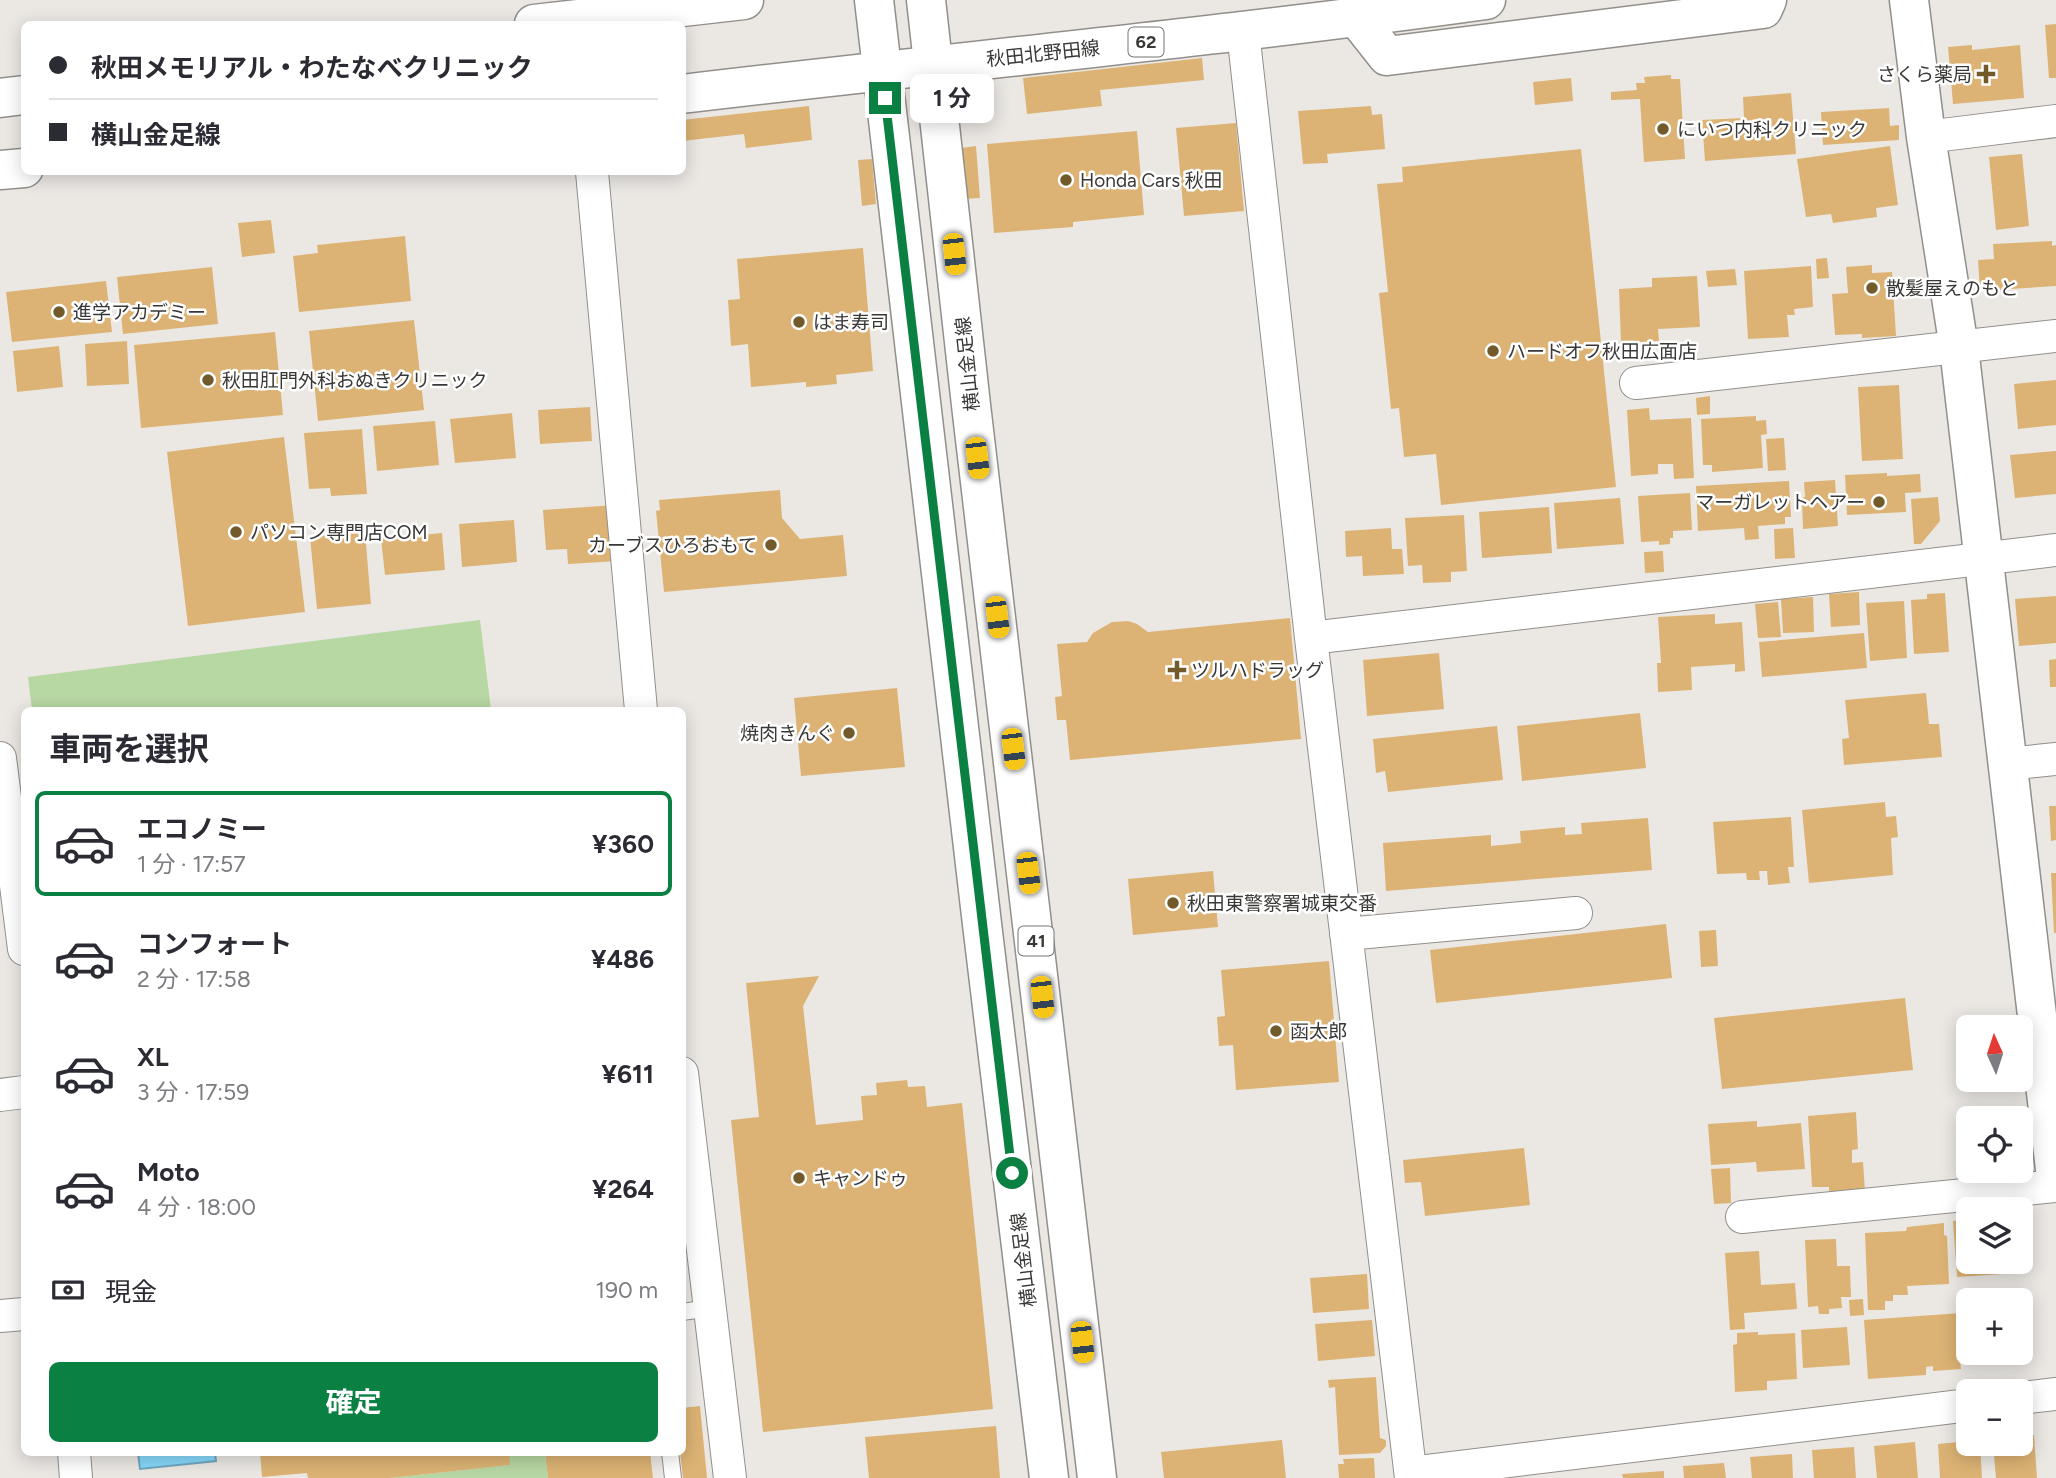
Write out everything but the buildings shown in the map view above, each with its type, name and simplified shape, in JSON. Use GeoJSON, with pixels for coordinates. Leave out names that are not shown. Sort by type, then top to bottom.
{"type":"FeatureCollection","features":[{"type":"Feature","properties":{"kind":"main road"},"geometry":{"type":"LineString","coordinates":[[542,21],[573,10],[744,0]]}},
{"type":"Feature","properties":{"kind":"main road","name":"横山金足線"},"geometry":{"type":"LineString","coordinates":[[874,0],[1049,1478]]}},
{"type":"Feature","properties":{"kind":"main road","name":"横山金足線"},"geometry":{"type":"LineString","coordinates":[[926,0],[1097,1478]]}},
{"type":"Feature","properties":{"kind":"main road","name":"秋田北野田線"},"geometry":{"type":"LineString","coordinates":[[686,94],[934,64],[1243,32],[1486,0]]}},
{"type":"Feature","properties":{"kind":"main road"},"geometry":{"type":"LineString","coordinates":[[1357,18],[1387,56],[1763,9],[1767,0]]}},
{"type":"Feature","properties":{"kind":"main road"},"geometry":{"type":"LineString","coordinates":[[1909,0],[1926,137],[1959,348],[2007,764],[2044,977],[2056,1178]]}},
{"type":"Feature","properties":{"kind":"main road"},"geometry":{"type":"LineString","coordinates":[[0,98],[21,95]]}},
{"type":"Feature","properties":{"kind":"main road"},"geometry":{"type":"LineString","coordinates":[[0,170],[21,168]]}},
{"type":"Feature","properties":{"kind":"main road"},"geometry":{"type":"LineString","coordinates":[[982,924],[1033,918]]}},
{"type":"Feature","properties":{"kind":"street"},"geometry":{"type":"LineString","coordinates":[[1243,32],[1311,638],[1411,1476],[1956,1407]]}},
{"type":"Feature","properties":{"kind":"street"},"geometry":{"type":"LineString","coordinates":[[1926,137],[2056,121]]}},
{"type":"Feature","properties":{"kind":"street"},"geometry":{"type":"LineString","coordinates":[[592,175],[641,707]]}},
{"type":"Feature","properties":{"kind":"street"},"geometry":{"type":"LineString","coordinates":[[1636,383],[2056,336]]}},
{"type":"Feature","properties":{"kind":"street"},"geometry":{"type":"LineString","coordinates":[[1311,638],[2056,550]]}},
{"type":"Feature","properties":{"kind":"street"},"geometry":{"type":"LineString","coordinates":[[0,758],[10,904],[21,939]]}},
{"type":"Feature","properties":{"kind":"street"},"geometry":{"type":"LineString","coordinates":[[2007,764],[2056,759]]}},
{"type":"Feature","properties":{"kind":"street"},"geometry":{"type":"LineString","coordinates":[[1346,934],[1576,913]]}},
{"type":"Feature","properties":{"kind":"street"},"geometry":{"type":"LineString","coordinates":[[0,1095],[21,1092]]}},
{"type":"Feature","properties":{"kind":"street"},"geometry":{"type":"LineString","coordinates":[[686,1141],[696,1310],[730,1478]]}},
{"type":"Feature","properties":{"kind":"street"},"geometry":{"type":"LineString","coordinates":[[1742,1217],[2056,1186]]}},
{"type":"Feature","properties":{"kind":"street"},"geometry":{"type":"LineString","coordinates":[[0,1317],[21,1314]]}},
{"type":"Feature","properties":{"kind":"street"},"geometry":{"type":"LineString","coordinates":[[2033,1397],[2056,1394]]}},
{"type":"Feature","properties":{"kind":"street"},"geometry":{"type":"LineString","coordinates":[[74,1456],[76,1478]]}},
{"type":"Feature","properties":{"kind":"lane"},"geometry":{"type":"LineString","coordinates":[[670,1456],[673,1478]]}},
{"type":"Feature","properties":{"kind":"green space"},"geometry":{"type":"Polygon","coordinates":[[[480,620],[491,707],[32,707],[28,677],[480,620]]]}},
{"type":"Feature","properties":{"kind":"green space"},"geometry":{"type":"Polygon","coordinates":[[[509,1456],[545,1456],[548,1478],[390,1478],[509,1465],[509,1456]]]}},
{"type":"Feature","properties":{"kind":"water"},"geometry":{"type":"Polygon","coordinates":[[[138,1456],[215,1456],[216,1461],[140,1469],[138,1456]]]}},
{"type":"Feature","properties":{"kind":"place","name":"さくら薬局"},"geometry":{"type":"Point","coordinates":[1986,74]}},
{"type":"Feature","properties":{"kind":"place","name":"にいつ内科クリニック"},"geometry":{"type":"Point","coordinates":[1663,129]}},
{"type":"Feature","properties":{"kind":"place","name":"Honda Cars 秋田"},"geometry":{"type":"Point","coordinates":[1066,180]}},
{"type":"Feature","properties":{"kind":"place","name":"散髪屋えのもと"},"geometry":{"type":"Point","coordinates":[1872,288]}},
{"type":"Feature","properties":{"kind":"place","name":"進学アカデミー"},"geometry":{"type":"Point","coordinates":[59,312]}},
{"type":"Feature","properties":{"kind":"place","name":"はま寿司"},"geometry":{"type":"Point","coordinates":[799,322]}},
{"type":"Feature","properties":{"kind":"place","name":"ハードオフ秋田広面店"},"geometry":{"type":"Point","coordinates":[1493,351]}},
{"type":"Feature","properties":{"kind":"place","name":"秋田肛門外科おぬきクリニック"},"geometry":{"type":"Point","coordinates":[208,380]}},
{"type":"Feature","properties":{"kind":"place","name":"マーガレットヘアー"},"geometry":{"type":"Point","coordinates":[1879,502]}},
{"type":"Feature","properties":{"kind":"place","name":"パソコン専門店COM"},"geometry":{"type":"Point","coordinates":[236,532]}},
{"type":"Feature","properties":{"kind":"place","name":"カーブスひろおもて"},"geometry":{"type":"Point","coordinates":[771,545]}},
{"type":"Feature","properties":{"kind":"place","name":"ツルハドラッグ"},"geometry":{"type":"Point","coordinates":[1177,670]}},
{"type":"Feature","properties":{"kind":"place","name":"焼肉きんぐ"},"geometry":{"type":"Point","coordinates":[849,733]}},
{"type":"Feature","properties":{"kind":"place","name":"秋田東警察署城東交番"},"geometry":{"type":"Point","coordinates":[1173,903]}},
{"type":"Feature","properties":{"kind":"place","name":"函太郎"},"geometry":{"type":"Point","coordinates":[1276,1031]}},
{"type":"Feature","properties":{"kind":"place","name":"キャンドゥ"},"geometry":{"type":"Point","coordinates":[799,1178]}},
{"type":"Feature","properties":{"kind":"route"},"geometry":{"type":"LineString","coordinates":[[885,98],[1012,1173]]}}]}
